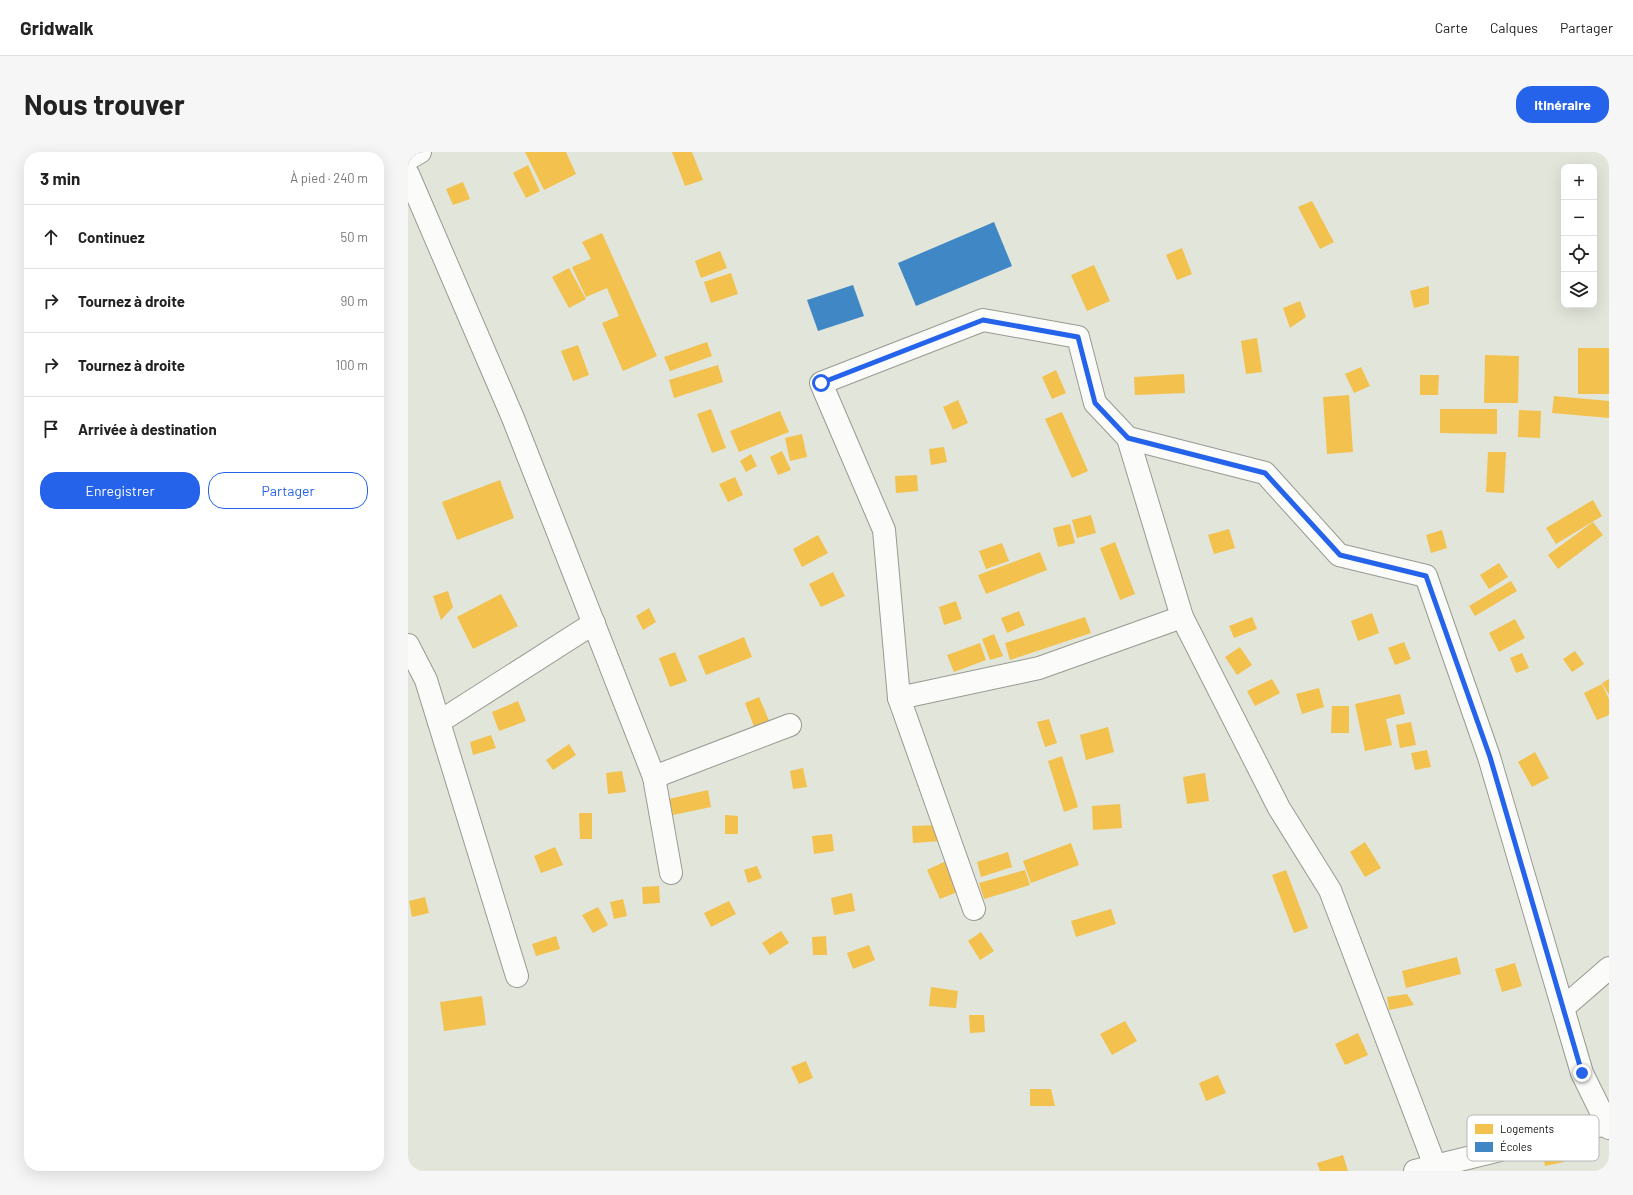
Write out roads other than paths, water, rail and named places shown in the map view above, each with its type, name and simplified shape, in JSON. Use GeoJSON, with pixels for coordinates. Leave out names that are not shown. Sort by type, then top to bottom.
{"type":"FeatureCollection","features":[{"type":"Feature","properties":{"kind":"street"},"geometry":{"type":"LineString","coordinates":[[408,158],[420,152]]}},
{"type":"Feature","properties":{"kind":"street"},"geometry":{"type":"LineString","coordinates":[[408,174],[513,418],[654,777],[671,874]]}},
{"type":"Feature","properties":{"kind":"street"},"geometry":{"type":"LineString","coordinates":[[974,909],[899,698],[884,530],[821,383],[983,320],[1078,337],[1095,403],[1128,438],[1182,617],[1278,808],[1330,890],[1429,1169],[1467,1160]]}},
{"type":"Feature","properties":{"kind":"street"},"geometry":{"type":"LineString","coordinates":[[1128,438],[1265,473],[1340,555],[1426,576],[1490,757],[1582,1073],[1608,1126]]}},
{"type":"Feature","properties":{"kind":"street"},"geometry":{"type":"LineString","coordinates":[[899,698],[1039,668],[1182,617]]}},
{"type":"Feature","properties":{"kind":"street"},"geometry":{"type":"LineString","coordinates":[[439,722],[594,623]]}},
{"type":"Feature","properties":{"kind":"street"},"geometry":{"type":"LineString","coordinates":[[408,644],[426,680],[517,976]]}},
{"type":"Feature","properties":{"kind":"street"},"geometry":{"type":"LineString","coordinates":[[654,777],[790,725]]}},
{"type":"Feature","properties":{"kind":"street"},"geometry":{"type":"LineString","coordinates":[[1563,1008],[1609,968]]}}]}
